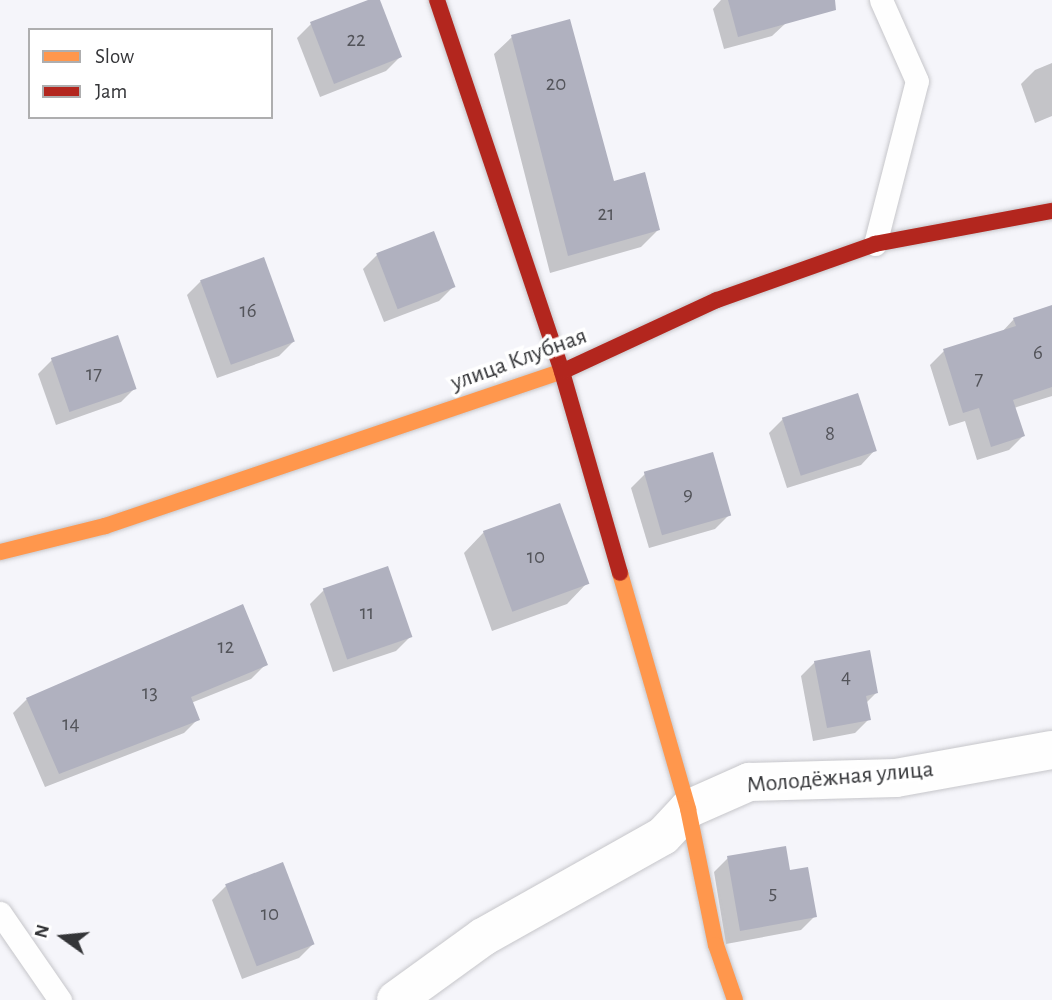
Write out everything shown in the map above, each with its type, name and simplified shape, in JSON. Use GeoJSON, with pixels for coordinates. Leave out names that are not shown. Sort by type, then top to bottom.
{"type":"FeatureCollection","features":[{"type":"Feature","properties":{"kind":"street"},"geometry":{"type":"LineString","coordinates":[[437,0],[562,372],[688,809],[716,945],[735,1000]]}},
{"type":"Feature","properties":{"kind":"street","name":"улица Клубная"},"geometry":{"type":"LineString","coordinates":[[0,552],[105,526],[562,372],[717,300],[875,244],[1052,211]]}},
{"type":"Feature","properties":{"kind":"street","name":"Молодёжная улица"},"geometry":{"type":"LineString","coordinates":[[396,1000],[483,937],[663,836],[688,809],[749,782],[896,778],[1052,750]]}},
{"type":"Feature","properties":{"kind":"lane"},"geometry":{"type":"LineString","coordinates":[[875,244],[917,81],[881,0]]}},
{"type":"Feature","properties":{"kind":"lane"},"geometry":{"type":"LineString","coordinates":[[0,913],[60,1000]]}},
{"type":"Feature","properties":{"kind":"building"},"geometry":{"type":"Polygon","coordinates":[[[368,0],[380,0],[402,57],[334,84],[310,22],[368,0]]]}},
{"type":"Feature","properties":{"kind":"building"},"geometry":{"type":"Polygon","coordinates":[[[728,0],[835,0],[836,10],[738,37],[728,0]]]}},
{"type":"Feature","properties":{"kind":"building"},"geometry":{"type":"Polygon","coordinates":[[[570,19],[614,181],[645,172],[660,230],[568,256],[511,35],[570,19]]]}},
{"type":"Feature","properties":{"kind":"building"},"geometry":{"type":"Polygon","coordinates":[[[434,231],[456,287],[398,309],[376,253],[434,231]]]}},
{"type":"Feature","properties":{"kind":"building"},"geometry":{"type":"Polygon","coordinates":[[[264,257],[295,342],[231,365],[200,280],[264,257]]]}},
{"type":"Feature","properties":{"kind":"building"},"geometry":{"type":"Polygon","coordinates":[[[1052,305],[1052,387],[1013,400],[1025,436],[991,447],[979,408],[963,413],[943,349],[1016,326],[1013,318],[1052,305]]]}},
{"type":"Feature","properties":{"kind":"building"},"geometry":{"type":"Polygon","coordinates":[[[118,335],[137,389],[69,412],[51,358],[118,335]]]}},
{"type":"Feature","properties":{"kind":"building"},"geometry":{"type":"Polygon","coordinates":[[[858,393],[877,451],[801,476],[782,418],[858,393]]]}},
{"type":"Feature","properties":{"kind":"building"},"geometry":{"type":"Polygon","coordinates":[[[713,452],[731,515],[662,535],[644,472],[713,452]]]}},
{"type":"Feature","properties":{"kind":"building"},"geometry":{"type":"Polygon","coordinates":[[[560,503],[589,584],[512,612],[483,531],[560,503]]]}},
{"type":"Feature","properties":{"kind":"building"},"geometry":{"type":"Polygon","coordinates":[[[388,566],[412,637],[347,659],[323,588],[388,566]]]}},
{"type":"Feature","properties":{"kind":"building"},"geometry":{"type":"Polygon","coordinates":[[[243,604],[268,665],[191,697],[200,720],[59,774],[26,698],[243,604]]]}},
{"type":"Feature","properties":{"kind":"building"},"geometry":{"type":"Polygon","coordinates":[[[870,650],[878,693],[866,696],[871,720],[827,728],[814,661],[870,650]]]}},
{"type":"Feature","properties":{"kind":"building"},"geometry":{"type":"Polygon","coordinates":[[[786,846],[790,870],[808,867],[817,917],[740,931],[727,856],[786,846]]]}},
{"type":"Feature","properties":{"kind":"building"},"geometry":{"type":"Polygon","coordinates":[[[283,862],[315,944],[257,966],[225,884],[283,862]]]}},
{"type":"Feature","properties":{"kind":"traffic: slow"},"geometry":{"type":"LineString","coordinates":[[0,552],[105,526],[566,370]]}},
{"type":"Feature","properties":{"kind":"traffic: slow"},"geometry":{"type":"LineString","coordinates":[[620,573],[688,809],[716,945],[735,1000]]}},
{"type":"Feature","properties":{"kind":"traffic: jam"},"geometry":{"type":"LineString","coordinates":[[437,0],[562,372],[620,573]]}},
{"type":"Feature","properties":{"kind":"traffic: jam"},"geometry":{"type":"LineString","coordinates":[[566,370],[717,300],[875,244],[1052,211]]}}]}
